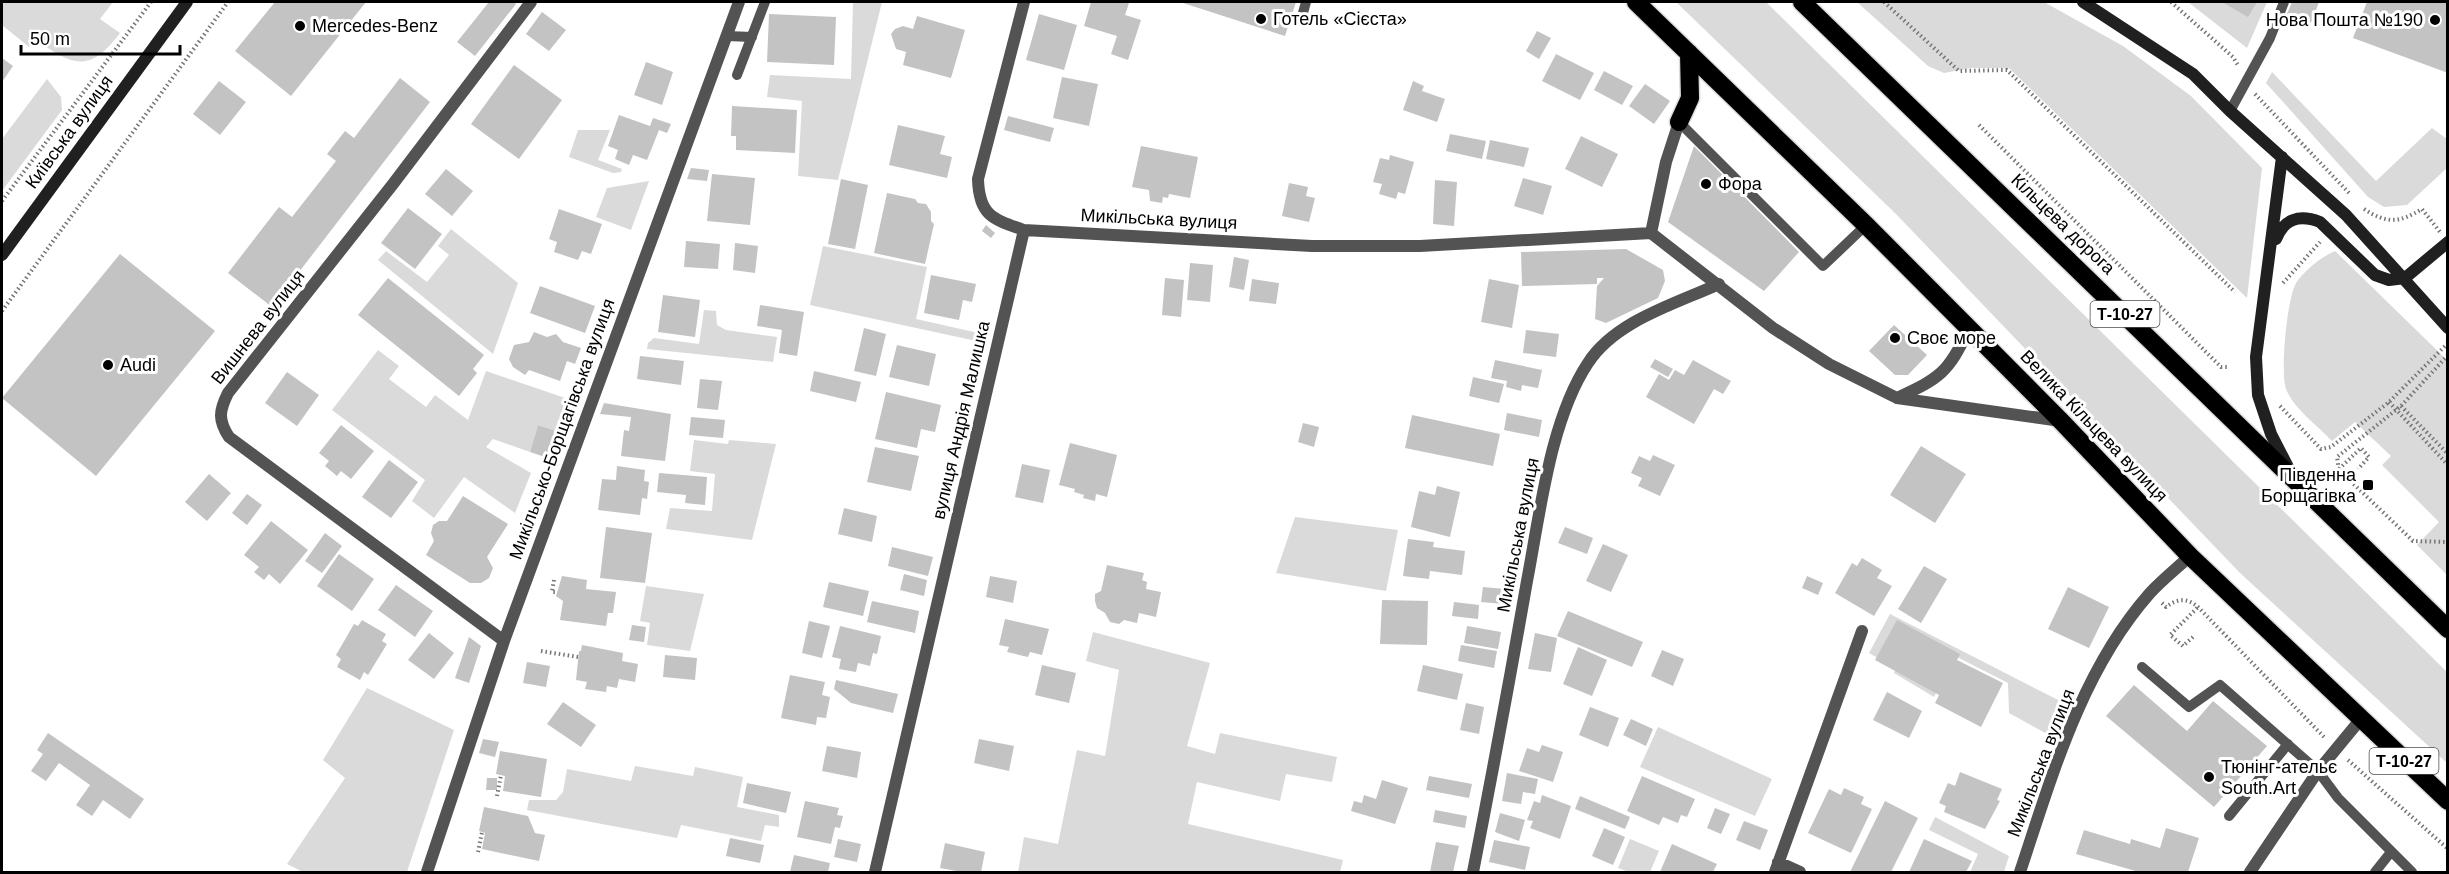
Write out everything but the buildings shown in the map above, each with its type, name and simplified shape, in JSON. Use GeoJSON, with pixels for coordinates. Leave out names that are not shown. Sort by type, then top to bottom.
{"type":"FeatureCollection","features":[{"type":"Feature","properties":{"kind":"highway","name":"Велика Кільцева вулиця"},"geometry":{"type":"LineString","coordinates":[[1636,2],[1866,225],[2061,421],[2190,556],[2360,720],[2448,801]]}},
{"type":"Feature","properties":{"kind":"highway","name":"Кільцева дорога"},"geometry":{"type":"LineString","coordinates":[[1802,2],[1811,8],[2448,629]]}},
{"type":"Feature","properties":{"kind":"highway"},"geometry":{"type":"LineString","coordinates":[[1679,122],[1690,98],[1689,52]]}},
{"type":"Feature","properties":{"kind":"main road","name":"Київська вулиця"},"geometry":{"type":"LineString","coordinates":[[2,255],[188,2]]}},
{"type":"Feature","properties":{"kind":"main road"},"geometry":{"type":"LineString","coordinates":[[2082,2],[2193,74],[2230,111],[2346,215],[2448,328]]}},
{"type":"Feature","properties":{"kind":"main road"},"geometry":{"type":"LineString","coordinates":[[2282,158],[2256,357],[2258,394],[2271,434],[2292,477]]}},
{"type":"Feature","properties":{"kind":"main road"},"geometry":{"type":"LineString","coordinates":[[2270,252],[2280,228],[2291,219],[2310,218],[2320,222],[2375,275],[2389,280],[2405,278],[2448,242]]}},
{"type":"Feature","properties":{"kind":"street","name":"Вишнева вулиця"},"geometry":{"type":"LineString","coordinates":[[504,641],[229,438],[221,425],[219,411],[228,393],[393,184],[531,2]]}},
{"type":"Feature","properties":{"kind":"street","name":"Микільсько-Борщагівська вулиця"},"geometry":{"type":"LineString","coordinates":[[427,873],[504,641],[739,2]]}},
{"type":"Feature","properties":{"kind":"street"},"geometry":{"type":"LineString","coordinates":[[1024,2],[978,179],[978,197],[984,209],[996,220],[1024,230]]}},
{"type":"Feature","properties":{"kind":"street"},"geometry":{"type":"LineString","coordinates":[[1679,122],[1666,162],[1651,233],[1773,328],[1829,364],[1897,398],[2061,421]]}},
{"type":"Feature","properties":{"kind":"street","name":"Микільська вулиця"},"geometry":{"type":"LineString","coordinates":[[1024,230],[1312,246],[1420,246],[1651,233]]}},
{"type":"Feature","properties":{"kind":"street","name":"вулиця Андрія Малишка"},"geometry":{"type":"LineString","coordinates":[[875,873],[1024,230]]}},
{"type":"Feature","properties":{"kind":"street","name":"Микільська вулиця"},"geometry":{"type":"LineString","coordinates":[[1473,873],[1548,471],[1569,401],[1588,362],[1612,336],[1651,315],[1719,284]]}},
{"type":"Feature","properties":{"kind":"street"},"geometry":{"type":"LineString","coordinates":[[1897,398],[1934,380],[1946,370],[1955,358],[1969,329]]}},
{"type":"Feature","properties":{"kind":"street","name":"Микільська вулиця"},"geometry":{"type":"LineString","coordinates":[[2020,873],[2062,749],[2093,678],[2126,625],[2151,592],[2190,556]]}},
{"type":"Feature","properties":{"kind":"street"},"geometry":{"type":"LineString","coordinates":[[1800,873],[1777,867],[1862,631]]}},
{"type":"Feature","properties":{"kind":"street"},"geometry":{"type":"LineString","coordinates":[[2250,873],[2318,771],[2360,720]]}},
{"type":"Feature","properties":{"kind":"lane"},"geometry":{"type":"LineString","coordinates":[[737,75],[765,2]]}},
{"type":"Feature","properties":{"kind":"lane"},"geometry":{"type":"LineString","coordinates":[[1301,20],[1306,2]]}},
{"type":"Feature","properties":{"kind":"lane"},"geometry":{"type":"LineString","coordinates":[[2230,111],[2270,38],[2284,2]]}},
{"type":"Feature","properties":{"kind":"lane"},"geometry":{"type":"LineString","coordinates":[[727,36],[752,37]]}},
{"type":"Feature","properties":{"kind":"lane"},"geometry":{"type":"LineString","coordinates":[[1679,122],[1823,266],[1866,225]]}},
{"type":"Feature","properties":{"kind":"lane"},"geometry":{"type":"LineString","coordinates":[[2142,667],[2189,707],[2220,686],[2318,771],[2338,798],[2412,873]]}},
{"type":"Feature","properties":{"kind":"lane"},"geometry":{"type":"LineString","coordinates":[[2229,816],[2288,744]]}},
{"type":"Feature","properties":{"kind":"lane"},"geometry":{"type":"LineString","coordinates":[[2375,873],[2391,852]]}},
{"type":"Feature","properties":{"kind":"path"},"geometry":{"type":"LineString","coordinates":[[2,201],[151,2]]}},
{"type":"Feature","properties":{"kind":"path"},"geometry":{"type":"LineString","coordinates":[[2,311],[228,2]]}},
{"type":"Feature","properties":{"kind":"path"},"geometry":{"type":"LineString","coordinates":[[1884,2],[1959,71],[2007,70],[2235,292]]}},
{"type":"Feature","properties":{"kind":"path"},"geometry":{"type":"LineString","coordinates":[[2171,2],[2233,57],[2258,98],[2360,204],[2380,219],[2393,220],[2409,217],[2422,209],[2448,242]]}},
{"type":"Feature","properties":{"kind":"path"},"geometry":{"type":"LineString","coordinates":[[1979,125],[2221,367],[2229,367]]}},
{"type":"Feature","properties":{"kind":"path"},"geometry":{"type":"LineString","coordinates":[[2346,215],[2360,204]]}},
{"type":"Feature","properties":{"kind":"path"},"geometry":{"type":"LineString","coordinates":[[2280,288],[2330,232]]}},
{"type":"Feature","properties":{"kind":"path"},"geometry":{"type":"LineString","coordinates":[[2278,404],[2321,449],[2331,447],[2389,402],[2448,343]]}},
{"type":"Feature","properties":{"kind":"path"},"geometry":{"type":"LineString","coordinates":[[2448,355],[2396,411],[2337,456],[2339,470],[2413,541],[2448,542]]}},
{"type":"Feature","properties":{"kind":"path"},"geometry":{"type":"LineString","coordinates":[[2389,402],[2448,465]]}},
{"type":"Feature","properties":{"kind":"path"},"geometry":{"type":"LineString","coordinates":[[2401,406],[2448,454]]}},
{"type":"Feature","properties":{"kind":"path"},"geometry":{"type":"LineString","coordinates":[[2339,470],[2361,448],[2369,457],[2358,469]]}},
{"type":"Feature","properties":{"kind":"path"},"geometry":{"type":"LineString","coordinates":[[554,580],[552,592],[557,592]]}},
{"type":"Feature","properties":{"kind":"path"},"geometry":{"type":"LineString","coordinates":[[2151,592],[2166,607],[2182,600],[2190,601],[2198,607],[2336,749],[2448,849]]}},
{"type":"Feature","properties":{"kind":"path"},"geometry":{"type":"LineString","coordinates":[[2193,637],[2183,646],[2170,635],[2198,607]]}},
{"type":"Feature","properties":{"kind":"path"},"geometry":{"type":"LineString","coordinates":[[541,651],[578,657]]}},
{"type":"Feature","properties":{"kind":"path"},"geometry":{"type":"LineString","coordinates":[[497,796],[501,775]]}},
{"type":"Feature","properties":{"kind":"path"},"geometry":{"type":"LineString","coordinates":[[478,852],[482,832]]}},
{"type":"Feature","properties":{"kind":"shaded area"},"geometry":{"type":"Polygon","coordinates":[[[2,2],[113,2],[100,19],[120,33],[99,55],[90,60],[80,62],[70,60],[35,39],[29,47],[2,25],[2,2]]]}},
{"type":"Feature","properties":{"kind":"shaded area"},"geometry":{"type":"Polygon","coordinates":[[[853,2],[882,2],[838,180],[798,176],[802,101],[767,97],[770,75],[851,79],[853,2]]]}},
{"type":"Feature","properties":{"kind":"shaded area"},"geometry":{"type":"Polygon","coordinates":[[[1676,2],[1766,2],[2447,672],[2447,763],[2240,573],[1896,214],[1676,2]]]}},
{"type":"Feature","properties":{"kind":"shaded area"},"geometry":{"type":"Polygon","coordinates":[[[1857,2],[2044,2],[2123,46],[2191,96],[2262,168],[2247,298],[2009,68],[1971,68],[1944,73],[1928,66],[1857,2]]]}},
{"type":"Feature","properties":{"kind":"shaded area"},"geometry":{"type":"Polygon","coordinates":[[[2188,2],[2267,2],[2247,48],[2188,2]]]}},
{"type":"Feature","properties":{"kind":"shaded area"},"geometry":{"type":"Polygon","coordinates":[[[2272,72],[2376,181],[2432,128],[2447,139],[2447,168],[2407,205],[2384,207],[2368,197],[2266,83],[2272,72]]]}},
{"type":"Feature","properties":{"kind":"shaded area"},"geometry":{"type":"Polygon","coordinates":[[[47,79],[61,97],[62,110],[2,191],[2,139],[47,79]]]}},
{"type":"Feature","properties":{"kind":"shaded area"},"geometry":{"type":"Polygon","coordinates":[[[578,130],[610,130],[598,160],[622,169],[621,172],[613,173],[569,157],[578,130]]]}},
{"type":"Feature","properties":{"kind":"shaded area"},"geometry":{"type":"Polygon","coordinates":[[[649,181],[631,230],[596,217],[607,188],[649,181]]]}},
{"type":"Feature","properties":{"kind":"shaded area"},"geometry":{"type":"Polygon","coordinates":[[[451,229],[518,283],[493,354],[378,260],[386,251],[427,282],[449,255],[438,246],[451,229]]]}},
{"type":"Feature","properties":{"kind":"shaded area"},"geometry":{"type":"Polygon","coordinates":[[[823,246],[927,267],[916,319],[983,334],[981,342],[810,305],[823,246]]]}},
{"type":"Feature","properties":{"kind":"shaded area"},"geometry":{"type":"Polygon","coordinates":[[[2335,251],[2447,360],[2447,575],[2417,545],[2439,522],[2382,465],[2391,456],[2355,422],[2332,441],[2300,410],[2286,389],[2284,352],[2287,319],[2293,291],[2296,283],[2309,269],[2335,251]]]}},
{"type":"Feature","properties":{"kind":"shaded area"},"geometry":{"type":"Polygon","coordinates":[[[704,310],[716,311],[717,325],[726,330],[777,337],[773,362],[647,349],[648,343],[654,338],[699,344],[704,310]]]}},
{"type":"Feature","properties":{"kind":"shaded area"},"geometry":{"type":"Polygon","coordinates":[[[378,350],[399,366],[389,379],[426,407],[435,395],[468,420],[486,371],[571,400],[559,432],[538,425],[530,452],[493,439],[486,447],[531,473],[515,513],[464,477],[434,518],[412,501],[425,480],[332,410],[378,350]]]}},
{"type":"Feature","properties":{"kind":"shaded area"},"geometry":{"type":"Polygon","coordinates":[[[694,440],[728,444],[729,440],[776,444],[752,540],[666,529],[670,508],[712,511],[715,474],[690,471],[694,440]]]}},
{"type":"Feature","properties":{"kind":"shaded area"},"geometry":{"type":"Polygon","coordinates":[[[1295,517],[1398,530],[1386,591],[1276,573],[1295,517]]]}},
{"type":"Feature","properties":{"kind":"shaded area"},"geometry":{"type":"Polygon","coordinates":[[[646,586],[704,594],[690,651],[647,645],[650,623],[640,621],[646,586]]]}},
{"type":"Feature","properties":{"kind":"shaded area"},"geometry":{"type":"Polygon","coordinates":[[[1890,614],[2064,703],[2049,735],[2009,713],[2008,683],[1955,656],[1934,697],[1894,673],[1896,668],[1869,653],[1890,614]]]}},
{"type":"Feature","properties":{"kind":"shaded area"},"geometry":{"type":"Polygon","coordinates":[[[1093,632],[1210,663],[1187,746],[1215,754],[1220,733],[1337,757],[1332,782],[1286,774],[1280,801],[1197,782],[1188,824],[1343,860],[1340,872],[1018,872],[1024,837],[1058,844],[1077,750],[1105,756],[1119,670],[1086,661],[1093,632]]]}},
{"type":"Feature","properties":{"kind":"shaded area"},"geometry":{"type":"Polygon","coordinates":[[[367,688],[454,730],[407,872],[303,872],[287,864],[345,778],[323,760],[367,688]]]}},
{"type":"Feature","properties":{"kind":"shaded area"},"geometry":{"type":"Polygon","coordinates":[[[1658,727],[1772,779],[1755,816],[1640,767],[1658,727]]]}},
{"type":"Feature","properties":{"kind":"shaded area"},"geometry":{"type":"Polygon","coordinates":[[[635,766],[693,776],[695,767],[743,777],[737,807],[779,815],[779,827],[765,825],[761,841],[681,825],[677,838],[527,810],[529,800],[556,800],[563,792],[567,769],[631,781],[635,766]]]}},
{"type":"Feature","properties":{"kind":"shaded area"},"geometry":{"type":"Polygon","coordinates":[[[1935,817],[2009,856],[2004,872],[1970,872],[1978,854],[1929,830],[1935,817]]]}},
{"type":"Feature","properties":{"kind":"shaded area"},"geometry":{"type":"Polygon","coordinates":[[[1630,839],[1659,851],[1650,872],[1629,872],[1618,868],[1630,839]]]}},
{"type":"Feature","properties":{"kind":"place","name":"Готель «Сієста»"},"geometry":{"type":"Point","coordinates":[1261,19]}},
{"type":"Feature","properties":{"kind":"place","name":"Нова Пошта №190"},"geometry":{"type":"Point","coordinates":[2435,20]}},
{"type":"Feature","properties":{"kind":"place","name":"Mercedes-Benz"},"geometry":{"type":"Point","coordinates":[300,26]}},
{"type":"Feature","properties":{"kind":"place","name":"Фора"},"geometry":{"type":"Point","coordinates":[1706,184]}},
{"type":"Feature","properties":{"kind":"place","name":"Своє море"},"geometry":{"type":"Point","coordinates":[1895,338]}},
{"type":"Feature","properties":{"kind":"place","name":"Audi"},"geometry":{"type":"Point","coordinates":[108,365]}},
{"type":"Feature","properties":{"kind":"place","name":"Південна Борщагівка"},"geometry":{"type":"Point","coordinates":[2368,485]}},
{"type":"Feature","properties":{"kind":"place","name":"Тюнінг-ательє South.Art"},"geometry":{"type":"Point","coordinates":[2209,777]}}]}
